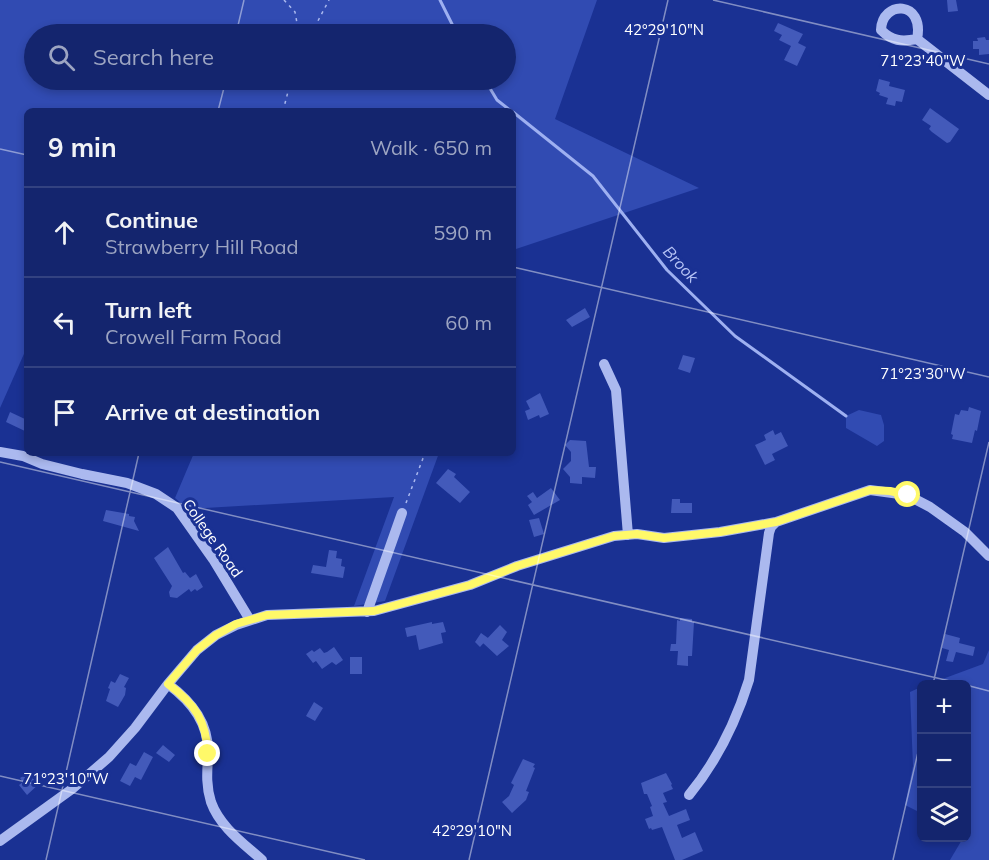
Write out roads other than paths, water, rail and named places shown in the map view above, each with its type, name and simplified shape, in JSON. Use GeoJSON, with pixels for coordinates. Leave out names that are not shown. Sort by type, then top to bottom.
{"type":"FeatureCollection","features":[{"type":"Feature","properties":{"kind":"street"},"geometry":{"type":"LineString","coordinates":[[916,39],[989,95]]}},
{"type":"Feature","properties":{"kind":"street"},"geometry":{"type":"LineString","coordinates":[[604,364],[616,390],[628,535]]}},
{"type":"Feature","properties":{"kind":"street","name":"College Road"},"geometry":{"type":"LineString","coordinates":[[0,452],[23,456],[42,464],[82,474],[127,483],[156,494],[177,508],[213,559],[250,620]]}},
{"type":"Feature","properties":{"kind":"street"},"geometry":{"type":"LineString","coordinates":[[0,841],[72,789],[109,757],[197,650],[216,635],[236,624],[267,615],[367,612],[470,585],[517,566],[614,536],[637,534],[664,538],[684,537],[776,522],[870,490],[908,495],[930,507],[965,532],[989,556]]}},
{"type":"Feature","properties":{"kind":"street"},"geometry":{"type":"LineString","coordinates":[[367,612],[402,513]]}},
{"type":"Feature","properties":{"kind":"street"},"geometry":{"type":"LineString","coordinates":[[689,795],[719,754],[744,697],[749,680],[769,533],[776,522]]}},
{"type":"Feature","properties":{"kind":"street"},"geometry":{"type":"LineString","coordinates":[[168,684],[191,705],[204,726],[208,746],[207,786],[211,804],[219,819],[262,860]]}},
{"type":"Feature","properties":{"kind":"waterway","name":"Brook"},"geometry":{"type":"LineString","coordinates":[[440,0],[452,24]]}},
{"type":"Feature","properties":{"kind":"waterway","name":"Brook"},"geometry":{"type":"LineString","coordinates":[[491,90],[497,100],[507,108]]}},
{"type":"Feature","properties":{"kind":"waterway","name":"Brook"},"geometry":{"type":"LineString","coordinates":[[516,114],[593,176],[667,270],[735,336],[846,416]]}}]}
